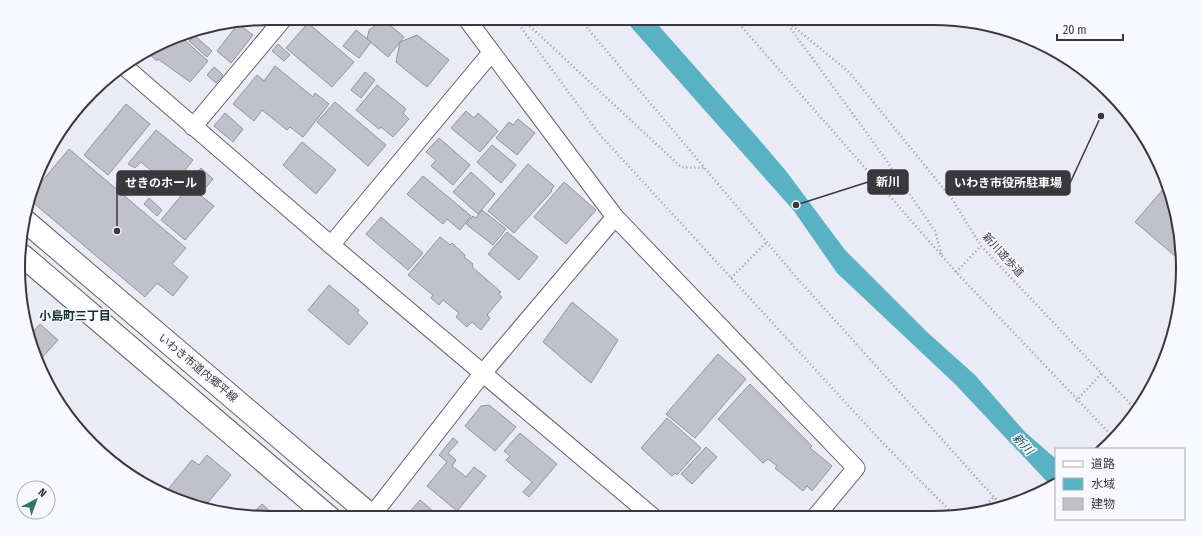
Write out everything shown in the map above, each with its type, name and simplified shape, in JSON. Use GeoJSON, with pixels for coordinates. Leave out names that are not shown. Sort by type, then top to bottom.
{"type":"FeatureCollection","features":[{"type":"Feature","properties":{"kind":"street"},"geometry":{"type":"LineString","coordinates":[[192,127],[278,25]]}},
{"type":"Feature","properties":{"kind":"street"},"geometry":{"type":"LineString","coordinates":[[471,25],[615,217],[856,468],[820,511]]}},
{"type":"Feature","properties":{"kind":"street"},"geometry":{"type":"LineString","coordinates":[[331,245],[491,53]]}},
{"type":"Feature","properties":{"kind":"street"},"geometry":{"type":"LineString","coordinates":[[128,70],[192,127],[482,374],[646,511]]}},
{"type":"Feature","properties":{"kind":"street"},"geometry":{"type":"LineString","coordinates":[[377,511],[482,374],[615,217]]}},
{"type":"Feature","properties":{"kind":"street","name":"いわき市道内郷平線"},"geometry":{"type":"LineString","coordinates":[[29,224],[365,511]]}},
{"type":"Feature","properties":{"kind":"street"},"geometry":{"type":"LineString","coordinates":[[26,258],[322,511]]}},
{"type":"Feature","properties":{"kind":"path"},"geometry":{"type":"LineString","coordinates":[[519,25],[600,135],[879,439],[949,510]]}},
{"type":"Feature","properties":{"kind":"path"},"geometry":{"type":"LineString","coordinates":[[529,25],[681,167],[704,168]]}},
{"type":"Feature","properties":{"kind":"path"},"geometry":{"type":"LineString","coordinates":[[585,25],[796,277],[999,502]]}},
{"type":"Feature","properties":{"kind":"path"},"geometry":{"type":"LineString","coordinates":[[740,25],[942,257],[1076,401],[1110,434]]}},
{"type":"Feature","properties":{"kind":"path"},"geometry":{"type":"LineString","coordinates":[[788,25],[879,150],[935,231],[942,257]]}},
{"type":"Feature","properties":{"kind":"path","name":"新川遊歩道"},"geometry":{"type":"LineString","coordinates":[[792,25],[849,72],[952,199],[981,246],[1133,406]]}},
{"type":"Feature","properties":{"kind":"path"},"geometry":{"type":"LineString","coordinates":[[731,278],[767,242]]}},
{"type":"Feature","properties":{"kind":"path"},"geometry":{"type":"LineString","coordinates":[[956,272],[981,246]]}},
{"type":"Feature","properties":{"kind":"path"},"geometry":{"type":"LineString","coordinates":[[1076,401],[1102,374]]}},
{"type":"Feature","properties":{"kind":"path"},"geometry":{"type":"LineString","coordinates":[[986,505],[994,497]]}},
{"type":"Feature","properties":{"kind":"water"},"geometry":{"type":"Polygon","coordinates":[[[629,25],[658,25],[786,171],[845,250],[928,333],[975,375],[1025,432],[1055,458],[1055,477],[1047,482],[955,384],[837,273],[794,211],[629,25]]]}},
{"type":"Feature","properties":{"kind":"building"},"geometry":{"type":"Polygon","coordinates":[[[306,25],[310,25],[354,62],[332,87],[286,48],[306,25]]]}},
{"type":"Feature","properties":{"kind":"building"},"geometry":{"type":"Polygon","coordinates":[[[376,25],[390,25],[404,37],[388,57],[367,39],[369,30],[376,25]]]}},
{"type":"Feature","properties":{"kind":"building"},"geometry":{"type":"Polygon","coordinates":[[[236,27],[242,27],[253,35],[231,63],[217,51],[236,27]]]}},
{"type":"Feature","properties":{"kind":"building"},"geometry":{"type":"Polygon","coordinates":[[[356,30],[371,42],[359,58],[343,46],[356,30]]]}},
{"type":"Feature","properties":{"kind":"building"},"geometry":{"type":"Polygon","coordinates":[[[417,35],[449,60],[427,87],[396,62],[400,42],[417,35]]]}},
{"type":"Feature","properties":{"kind":"building"},"geometry":{"type":"Polygon","coordinates":[[[195,36],[212,51],[207,57],[189,41],[195,36]]]}},
{"type":"Feature","properties":{"kind":"building"},"geometry":{"type":"Polygon","coordinates":[[[184,40],[208,61],[190,82],[158,59],[157,61],[151,55],[184,40]]]}},
{"type":"Feature","properties":{"kind":"building"},"geometry":{"type":"Polygon","coordinates":[[[278,44],[290,55],[284,61],[272,51],[278,44]]]}},
{"type":"Feature","properties":{"kind":"building"},"geometry":{"type":"Polygon","coordinates":[[[275,66],[313,97],[315,93],[329,104],[303,137],[290,127],[287,130],[262,110],[254,121],[233,104],[257,75],[264,81],[275,66]]]}},
{"type":"Feature","properties":{"kind":"building"},"geometry":{"type":"Polygon","coordinates":[[[214,67],[223,75],[216,83],[207,75],[214,67]]]}},
{"type":"Feature","properties":{"kind":"building"},"geometry":{"type":"Polygon","coordinates":[[[365,72],[375,80],[361,98],[351,90],[365,72]]]}},
{"type":"Feature","properties":{"kind":"building"},"geometry":{"type":"Polygon","coordinates":[[[377,85],[406,109],[403,113],[409,119],[393,137],[381,127],[379,129],[356,110],[377,85]]]}},
{"type":"Feature","properties":{"kind":"building"},"geometry":{"type":"Polygon","coordinates":[[[335,102],[386,145],[368,166],[317,122],[335,102]]]}},
{"type":"Feature","properties":{"kind":"building"},"geometry":{"type":"Polygon","coordinates":[[[126,104],[150,124],[108,175],[84,155],[126,104]]]}},
{"type":"Feature","properties":{"kind":"building"},"geometry":{"type":"Polygon","coordinates":[[[466,111],[474,118],[478,113],[498,131],[480,152],[451,128],[466,111]]]}},
{"type":"Feature","properties":{"kind":"building"},"geometry":{"type":"Polygon","coordinates":[[[225,113],[243,129],[233,142],[214,126],[225,113]]]}},
{"type":"Feature","properties":{"kind":"building"},"geometry":{"type":"Polygon","coordinates":[[[518,119],[535,133],[517,155],[496,138],[509,122],[513,125],[518,119]]]}},
{"type":"Feature","properties":{"kind":"building"},"geometry":{"type":"Polygon","coordinates":[[[156,130],[193,160],[185,170],[192,176],[178,193],[141,162],[135,168],[128,164],[156,130]]]}},
{"type":"Feature","properties":{"kind":"building"},"geometry":{"type":"Polygon","coordinates":[[[439,138],[470,165],[453,185],[431,166],[436,160],[426,152],[439,138]]]}},
{"type":"Feature","properties":{"kind":"building"},"geometry":{"type":"Polygon","coordinates":[[[302,142],[336,170],[316,194],[283,165],[302,142]]]}},
{"type":"Feature","properties":{"kind":"building"},"geometry":{"type":"Polygon","coordinates":[[[492,145],[516,165],[501,183],[477,162],[492,145]]]}},
{"type":"Feature","properties":{"kind":"building"},"geometry":{"type":"Polygon","coordinates":[[[69,149],[186,248],[172,264],[188,277],[173,296],[157,283],[145,297],[34,203],[40,183],[69,149]]]}},
{"type":"Feature","properties":{"kind":"building"},"geometry":{"type":"Polygon","coordinates":[[[528,164],[554,186],[551,190],[552,191],[514,233],[488,211],[528,164]]]}},
{"type":"Feature","properties":{"kind":"building"},"geometry":{"type":"Polygon","coordinates":[[[201,168],[213,179],[202,192],[190,181],[201,168]]]}},
{"type":"Feature","properties":{"kind":"building"},"geometry":{"type":"Polygon","coordinates":[[[471,172],[495,194],[478,214],[453,192],[471,172]]]}},
{"type":"Feature","properties":{"kind":"building"},"geometry":{"type":"Polygon","coordinates":[[[423,176],[471,216],[460,230],[447,219],[443,224],[407,194],[423,176]]]}},
{"type":"Feature","properties":{"kind":"building"},"geometry":{"type":"Polygon","coordinates":[[[564,182],[596,210],[566,244],[534,217],[564,182]]]}},
{"type":"Feature","properties":{"kind":"building"},"geometry":{"type":"Polygon","coordinates":[[[186,190],[192,195],[195,191],[214,206],[185,240],[161,220],[186,190]]]}},
{"type":"Feature","properties":{"kind":"building"},"geometry":{"type":"Polygon","coordinates":[[[1163,190],[1168,205],[1174,236],[1175,256],[1135,222],[1163,190]]]}},
{"type":"Feature","properties":{"kind":"building"},"geometry":{"type":"Polygon","coordinates":[[[149,198],[162,210],[157,216],[144,204],[149,198]]]}},
{"type":"Feature","properties":{"kind":"building"},"geometry":{"type":"Polygon","coordinates":[[[482,210],[506,229],[493,245],[466,224],[473,216],[476,218],[482,210]]]}},
{"type":"Feature","properties":{"kind":"building"},"geometry":{"type":"Polygon","coordinates":[[[381,217],[423,253],[408,270],[366,234],[381,217]]]}},
{"type":"Feature","properties":{"kind":"building"},"geometry":{"type":"Polygon","coordinates":[[[507,232],[538,257],[519,280],[488,254],[507,232]]]}},
{"type":"Feature","properties":{"kind":"building"},"geometry":{"type":"Polygon","coordinates":[[[440,237],[450,245],[452,243],[465,255],[464,257],[473,264],[472,267],[501,292],[498,294],[502,297],[487,315],[490,318],[481,330],[472,322],[467,327],[456,317],[459,313],[443,300],[439,305],[431,298],[433,295],[408,275],[440,237]]]}},
{"type":"Feature","properties":{"kind":"building"},"geometry":{"type":"Polygon","coordinates":[[[329,285],[359,310],[357,313],[368,323],[349,345],[308,310],[329,285]]]}},
{"type":"Feature","properties":{"kind":"building"},"geometry":{"type":"Polygon","coordinates":[[[572,302],[618,340],[591,383],[543,342],[572,302]]]}},
{"type":"Feature","properties":{"kind":"building"},"geometry":{"type":"Polygon","coordinates":[[[40,324],[58,340],[42,358],[38,346],[33,332],[40,324]]]}},
{"type":"Feature","properties":{"kind":"building"},"geometry":{"type":"Polygon","coordinates":[[[718,354],[746,379],[695,438],[666,414],[718,354]]]}},
{"type":"Feature","properties":{"kind":"building"},"geometry":{"type":"Polygon","coordinates":[[[750,384],[812,446],[810,448],[832,466],[812,491],[807,486],[803,491],[775,468],[777,466],[768,459],[763,463],[718,419],[750,384]]]}},
{"type":"Feature","properties":{"kind":"building"},"geometry":{"type":"Polygon","coordinates":[[[489,405],[516,427],[495,451],[465,426],[481,406],[489,405]]]}},
{"type":"Feature","properties":{"kind":"building"},"geometry":{"type":"Polygon","coordinates":[[[667,418],[701,448],[677,475],[675,473],[672,476],[641,448],[667,418]]]}},
{"type":"Feature","properties":{"kind":"building"},"geometry":{"type":"Polygon","coordinates":[[[520,433],[557,464],[529,497],[523,492],[532,482],[506,460],[510,456],[504,451],[520,433]]]}},
{"type":"Feature","properties":{"kind":"building"},"geometry":{"type":"Polygon","coordinates":[[[453,438],[458,442],[448,453],[456,460],[452,466],[466,477],[474,467],[486,476],[457,511],[427,486],[447,462],[439,455],[453,438]]]}},
{"type":"Feature","properties":{"kind":"building"},"geometry":{"type":"Polygon","coordinates":[[[706,447],[717,457],[692,484],[681,474],[706,447]]]}},
{"type":"Feature","properties":{"kind":"building"},"geometry":{"type":"Polygon","coordinates":[[[207,455],[231,475],[207,503],[168,489],[192,460],[199,465],[207,455]]]}},
{"type":"Feature","properties":{"kind":"building"},"geometry":{"type":"Polygon","coordinates":[[[420,500],[433,511],[410,511],[420,500]]]}},
{"type":"Feature","properties":{"kind":"building"},"geometry":{"type":"Polygon","coordinates":[[[262,504],[270,511],[268,511],[256,510],[262,504]]]}},
{"type":"Feature","properties":{"kind":"place","name":"いわき市役所駐車場"},"geometry":{"type":"Point","coordinates":[1101,116]}},
{"type":"Feature","properties":{"kind":"place","name":"新川"},"geometry":{"type":"Point","coordinates":[796,205]}},
{"type":"Feature","properties":{"kind":"place","name":"せきのホール"},"geometry":{"type":"Point","coordinates":[117,231]}},
{"type":"Feature","properties":{"kind":"district","name":"小島町三丁目"},"geometry":{"type":"Point","coordinates":[75,316]}}]}
